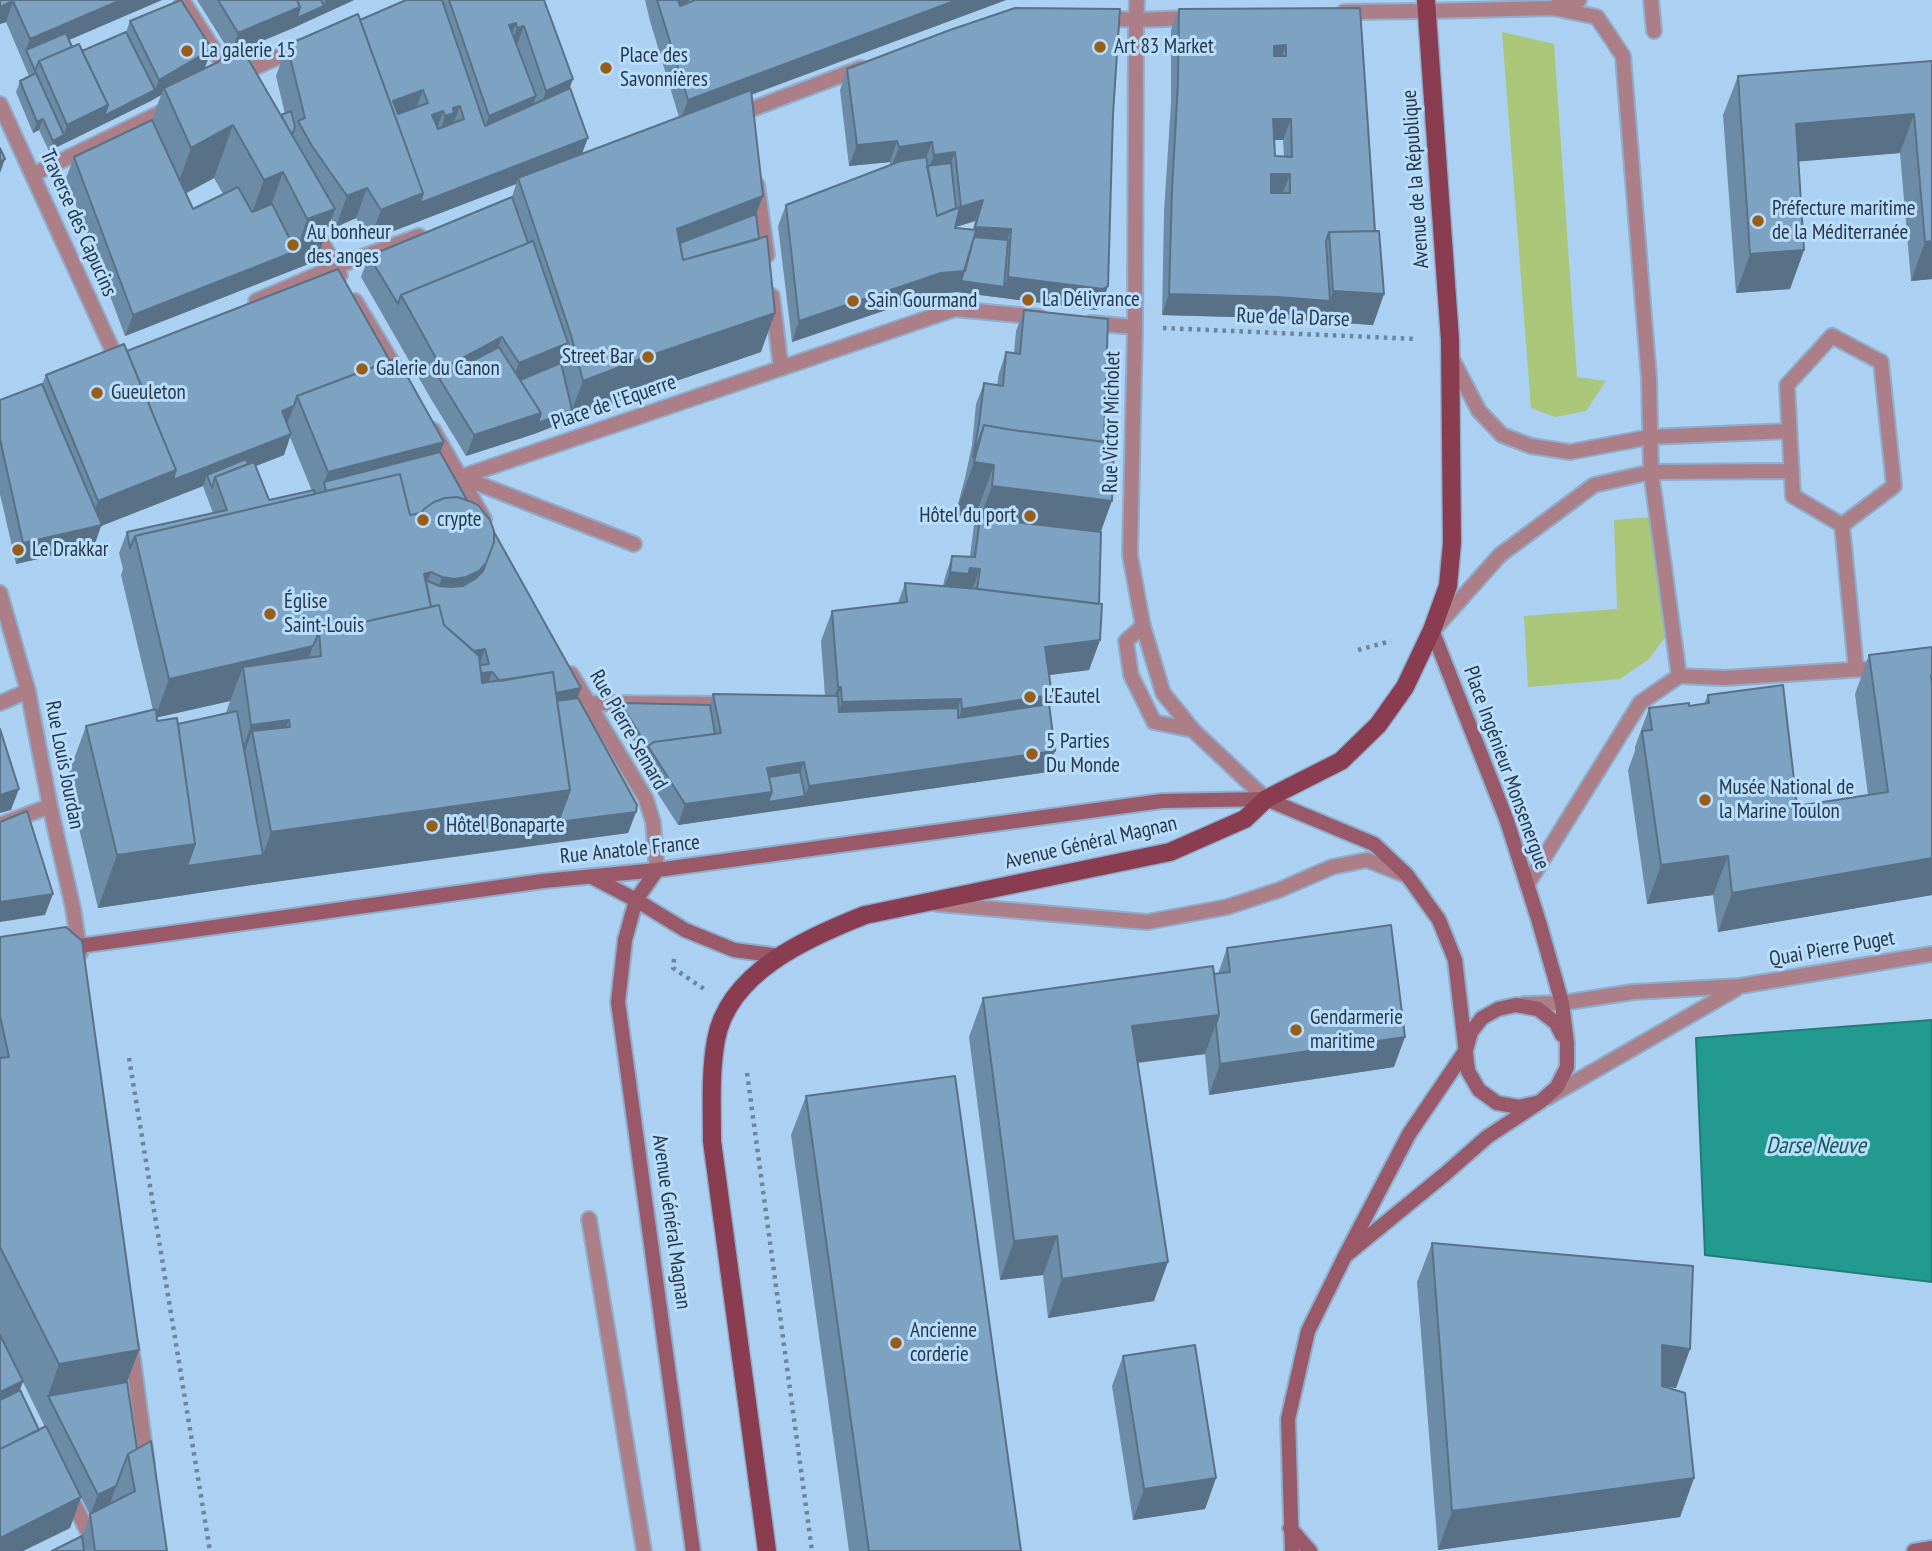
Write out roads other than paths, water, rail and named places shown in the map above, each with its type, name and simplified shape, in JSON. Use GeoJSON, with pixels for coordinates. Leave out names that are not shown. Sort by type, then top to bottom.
{"type":"FeatureCollection","features":[{"type":"Feature","properties":{"kind":"main road","name":"Avenue de la République"},"geometry":{"type":"LineString","coordinates":[[1426,5],[1450,348]]}},
{"type":"Feature","properties":{"kind":"main road","name":"Avenue Général Magnan"},"geometry":{"type":"LineString","coordinates":[[767,1551],[712,1141],[712,1074],[717,1037],[728,1005],[755,976],[780,956],[818,934],[865,915],[1170,852],[1245,819],[1266,799],[1341,761],[1378,725],[1405,687],[1432,630],[1448,586],[1452,543],[1450,348]]}},
{"type":"Feature","properties":{"kind":"street"},"geometry":{"type":"LineString","coordinates":[[182,0],[230,84],[307,44]]}},
{"type":"Feature","properties":{"kind":"street","name":"Rue Victor Micholet"},"geometry":{"type":"LineString","coordinates":[[1137,0],[1135,327],[1130,555],[1143,626],[1163,693],[1194,730],[1266,799]]}},
{"type":"Feature","properties":{"kind":"street"},"geometry":{"type":"LineString","coordinates":[[1553,8],[1579,0]]}},
{"type":"Feature","properties":{"kind":"street"},"geometry":{"type":"LineString","coordinates":[[1651,0],[1654,31]]}},
{"type":"Feature","properties":{"kind":"street"},"geometry":{"type":"LineString","coordinates":[[1329,13],[1426,5],[1553,8],[1597,17],[1623,56],[1649,379],[1651,472],[1679,676]]}},
{"type":"Feature","properties":{"kind":"street"},"geometry":{"type":"LineString","coordinates":[[1090,17],[1136,20],[1212,17]]}},
{"type":"Feature","properties":{"kind":"street"},"geometry":{"type":"LineString","coordinates":[[726,119],[748,117],[873,64]]}},
{"type":"Feature","properties":{"kind":"street"},"geometry":{"type":"LineString","coordinates":[[33,174],[182,102]]}},
{"type":"Feature","properties":{"kind":"street","name":"Traverse des Capucins"},"geometry":{"type":"LineString","coordinates":[[0,104],[117,360]]}},
{"type":"Feature","properties":{"kind":"street"},"geometry":{"type":"LineString","coordinates":[[756,172],[781,368]]}},
{"type":"Feature","properties":{"kind":"street"},"geometry":{"type":"LineString","coordinates":[[309,220],[410,392]]}},
{"type":"Feature","properties":{"kind":"street"},"geometry":{"type":"LineString","coordinates":[[245,306],[436,229]]}},
{"type":"Feature","properties":{"kind":"street","name":"Place de l'Equerre"},"geometry":{"type":"LineString","coordinates":[[461,477],[955,309],[1055,319]]}},
{"type":"Feature","properties":{"kind":"street"},"geometry":{"type":"LineString","coordinates":[[1082,322],[1135,327]]}},
{"type":"Feature","properties":{"kind":"street"},"geometry":{"type":"LineString","coordinates":[[1832,335],[1881,362],[1894,486],[1842,525],[1793,496],[1791,471],[1787,385],[1832,335]]}},
{"type":"Feature","properties":{"kind":"street"},"geometry":{"type":"LineString","coordinates":[[1450,348],[1479,411],[1502,435],[1531,446],[1570,452],[1650,437],[1789,431]]}},
{"type":"Feature","properties":{"kind":"street"},"geometry":{"type":"LineString","coordinates":[[423,415],[494,537]]}},
{"type":"Feature","properties":{"kind":"street"},"geometry":{"type":"LineString","coordinates":[[1432,630],[1500,555],[1594,485],[1651,472],[1791,471]]}},
{"type":"Feature","properties":{"kind":"street"},"geometry":{"type":"LineString","coordinates":[[461,477],[634,544]]}},
{"type":"Feature","properties":{"kind":"street"},"geometry":{"type":"LineString","coordinates":[[1842,525],[1856,669]]}},
{"type":"Feature","properties":{"kind":"street","name":"Rue Louis Jourdan"},"geometry":{"type":"LineString","coordinates":[[0,593],[28,691],[71,900],[82,973]]}},
{"type":"Feature","properties":{"kind":"street"},"geometry":{"type":"LineString","coordinates":[[1143,626],[1126,641],[1131,675],[1143,700],[1154,722],[1194,730]]}},
{"type":"Feature","properties":{"kind":"street","name":"Place Ingénieur Monsenergue"},"geometry":{"type":"LineString","coordinates":[[1432,630],[1507,821],[1562,1003],[1567,1044]]}},
{"type":"Feature","properties":{"kind":"street","name":"Rue Pierre Semard"},"geometry":{"type":"LineString","coordinates":[[567,667],[646,799],[653,822],[657,870]]}},
{"type":"Feature","properties":{"kind":"street"},"geometry":{"type":"LineString","coordinates":[[1527,885],[1640,703],[1679,676],[1725,678],[1881,667]]}},
{"type":"Feature","properties":{"kind":"street"},"geometry":{"type":"LineString","coordinates":[[0,703],[28,691]]}},
{"type":"Feature","properties":{"kind":"street"},"geometry":{"type":"LineString","coordinates":[[587,703],[737,704]]}},
{"type":"Feature","properties":{"kind":"street"},"geometry":{"type":"LineString","coordinates":[[1266,799],[1374,844],[1407,875],[1439,920],[1455,960],[1468,1071],[1479,1090],[1497,1103],[1519,1107],[1540,1102],[1558,1087],[1567,1067],[1567,1044],[1556,1023],[1538,1009],[1516,1004]]}},
{"type":"Feature","properties":{"kind":"street","name":"Rue Anatole France"},"geometry":{"type":"LineString","coordinates":[[55,949],[543,881],[657,870],[1162,802],[1266,799]]}},
{"type":"Feature","properties":{"kind":"street"},"geometry":{"type":"LineString","coordinates":[[0,825],[50,806]]}},
{"type":"Feature","properties":{"kind":"street"},"geometry":{"type":"LineString","coordinates":[[926,903],[1147,922],[1227,907],[1279,890],[1332,867],[1367,860],[1407,875]]}},
{"type":"Feature","properties":{"kind":"street","name":"Avenue Général Magnan"},"geometry":{"type":"LineString","coordinates":[[657,870],[636,900],[625,940],[618,1002],[693,1551]]}},
{"type":"Feature","properties":{"kind":"street"},"geometry":{"type":"LineString","coordinates":[[591,876],[685,930],[734,950],[780,956]]}},
{"type":"Feature","properties":{"kind":"street","name":"Quai Pierre Puget"},"geometry":{"type":"LineString","coordinates":[[1740,986],[1932,954]]}},
{"type":"Feature","properties":{"kind":"street"},"geometry":{"type":"LineString","coordinates":[[1292,1551],[1288,1419],[1308,1331],[1409,1134],[1466,1050],[1471,1032],[1482,1018],[1498,1009],[1516,1004],[1562,1003],[1633,992],[1740,986]]}},
{"type":"Feature","properties":{"kind":"street"},"geometry":{"type":"LineString","coordinates":[[1345,1256],[1487,1137],[1540,1102],[1740,986]]}},
{"type":"Feature","properties":{"kind":"street"},"geometry":{"type":"LineString","coordinates":[[589,1219],[644,1551]]}},
{"type":"Feature","properties":{"kind":"street"},"geometry":{"type":"LineString","coordinates":[[129,1327],[149,1477]]}},
{"type":"Feature","properties":{"kind":"street"},"geometry":{"type":"LineString","coordinates":[[60,1478],[97,1536],[75,1546]]}},
{"type":"Feature","properties":{"kind":"street"},"geometry":{"type":"LineString","coordinates":[[1290,1528],[1310,1551]]}},
{"type":"Feature","properties":{"kind":"street"},"geometry":{"type":"LineString","coordinates":[[1914,1551],[1932,1548]]}},
{"type":"Feature","properties":{"kind":"water","name":"Darse Neuve"},"geometry":{"type":"Polygon","coordinates":[[[1932,1020],[1932,1282],[1705,1255],[1696,1038],[1932,1020]]]}},
{"type":"Feature","properties":{"kind":"place","name":"Art 83 Market"},"geometry":{"type":"Point","coordinates":[1100,47]}},
{"type":"Feature","properties":{"kind":"place","name":"La galerie 15"},"geometry":{"type":"Point","coordinates":[187,51]}},
{"type":"Feature","properties":{"kind":"place","name":"Place des Savonnières"},"geometry":{"type":"Point","coordinates":[606,68]}},
{"type":"Feature","properties":{"kind":"place","name":"Préfecture maritime de la Méditerranée"},"geometry":{"type":"Point","coordinates":[1758,221]}},
{"type":"Feature","properties":{"kind":"place","name":"Au bonheur des anges"},"geometry":{"type":"Point","coordinates":[293,245]}},
{"type":"Feature","properties":{"kind":"place","name":"La Délivrance"},"geometry":{"type":"Point","coordinates":[1028,300]}},
{"type":"Feature","properties":{"kind":"place","name":"Sain Gourmand"},"geometry":{"type":"Point","coordinates":[853,301]}},
{"type":"Feature","properties":{"kind":"place","name":"Street Bar"},"geometry":{"type":"Point","coordinates":[648,357]}},
{"type":"Feature","properties":{"kind":"place","name":"Galerie du Canon"},"geometry":{"type":"Point","coordinates":[362,369]}},
{"type":"Feature","properties":{"kind":"place","name":"Gueuleton"},"geometry":{"type":"Point","coordinates":[97,393]}},
{"type":"Feature","properties":{"kind":"place","name":"Hôtel du port"},"geometry":{"type":"Point","coordinates":[1030,516]}},
{"type":"Feature","properties":{"kind":"place","name":"crypte"},"geometry":{"type":"Point","coordinates":[423,520]}},
{"type":"Feature","properties":{"kind":"place","name":"Le Drakkar"},"geometry":{"type":"Point","coordinates":[18,550]}},
{"type":"Feature","properties":{"kind":"place","name":"Église Saint-Louis"},"geometry":{"type":"Point","coordinates":[270,614]}},
{"type":"Feature","properties":{"kind":"place","name":"L'Eautel"},"geometry":{"type":"Point","coordinates":[1030,697]}},
{"type":"Feature","properties":{"kind":"place","name":"5 Parties Du Monde"},"geometry":{"type":"Point","coordinates":[1032,754]}},
{"type":"Feature","properties":{"kind":"place","name":"Musée National de la Marine Toulon"},"geometry":{"type":"Point","coordinates":[1705,800]}},
{"type":"Feature","properties":{"kind":"place","name":"Hôtel Bonaparte"},"geometry":{"type":"Point","coordinates":[432,826]}},
{"type":"Feature","properties":{"kind":"place","name":"Gendarmerie maritime"},"geometry":{"type":"Point","coordinates":[1296,1030]}},
{"type":"Feature","properties":{"kind":"place","name":"Ancienne corderie"},"geometry":{"type":"Point","coordinates":[896,1343]}}]}
